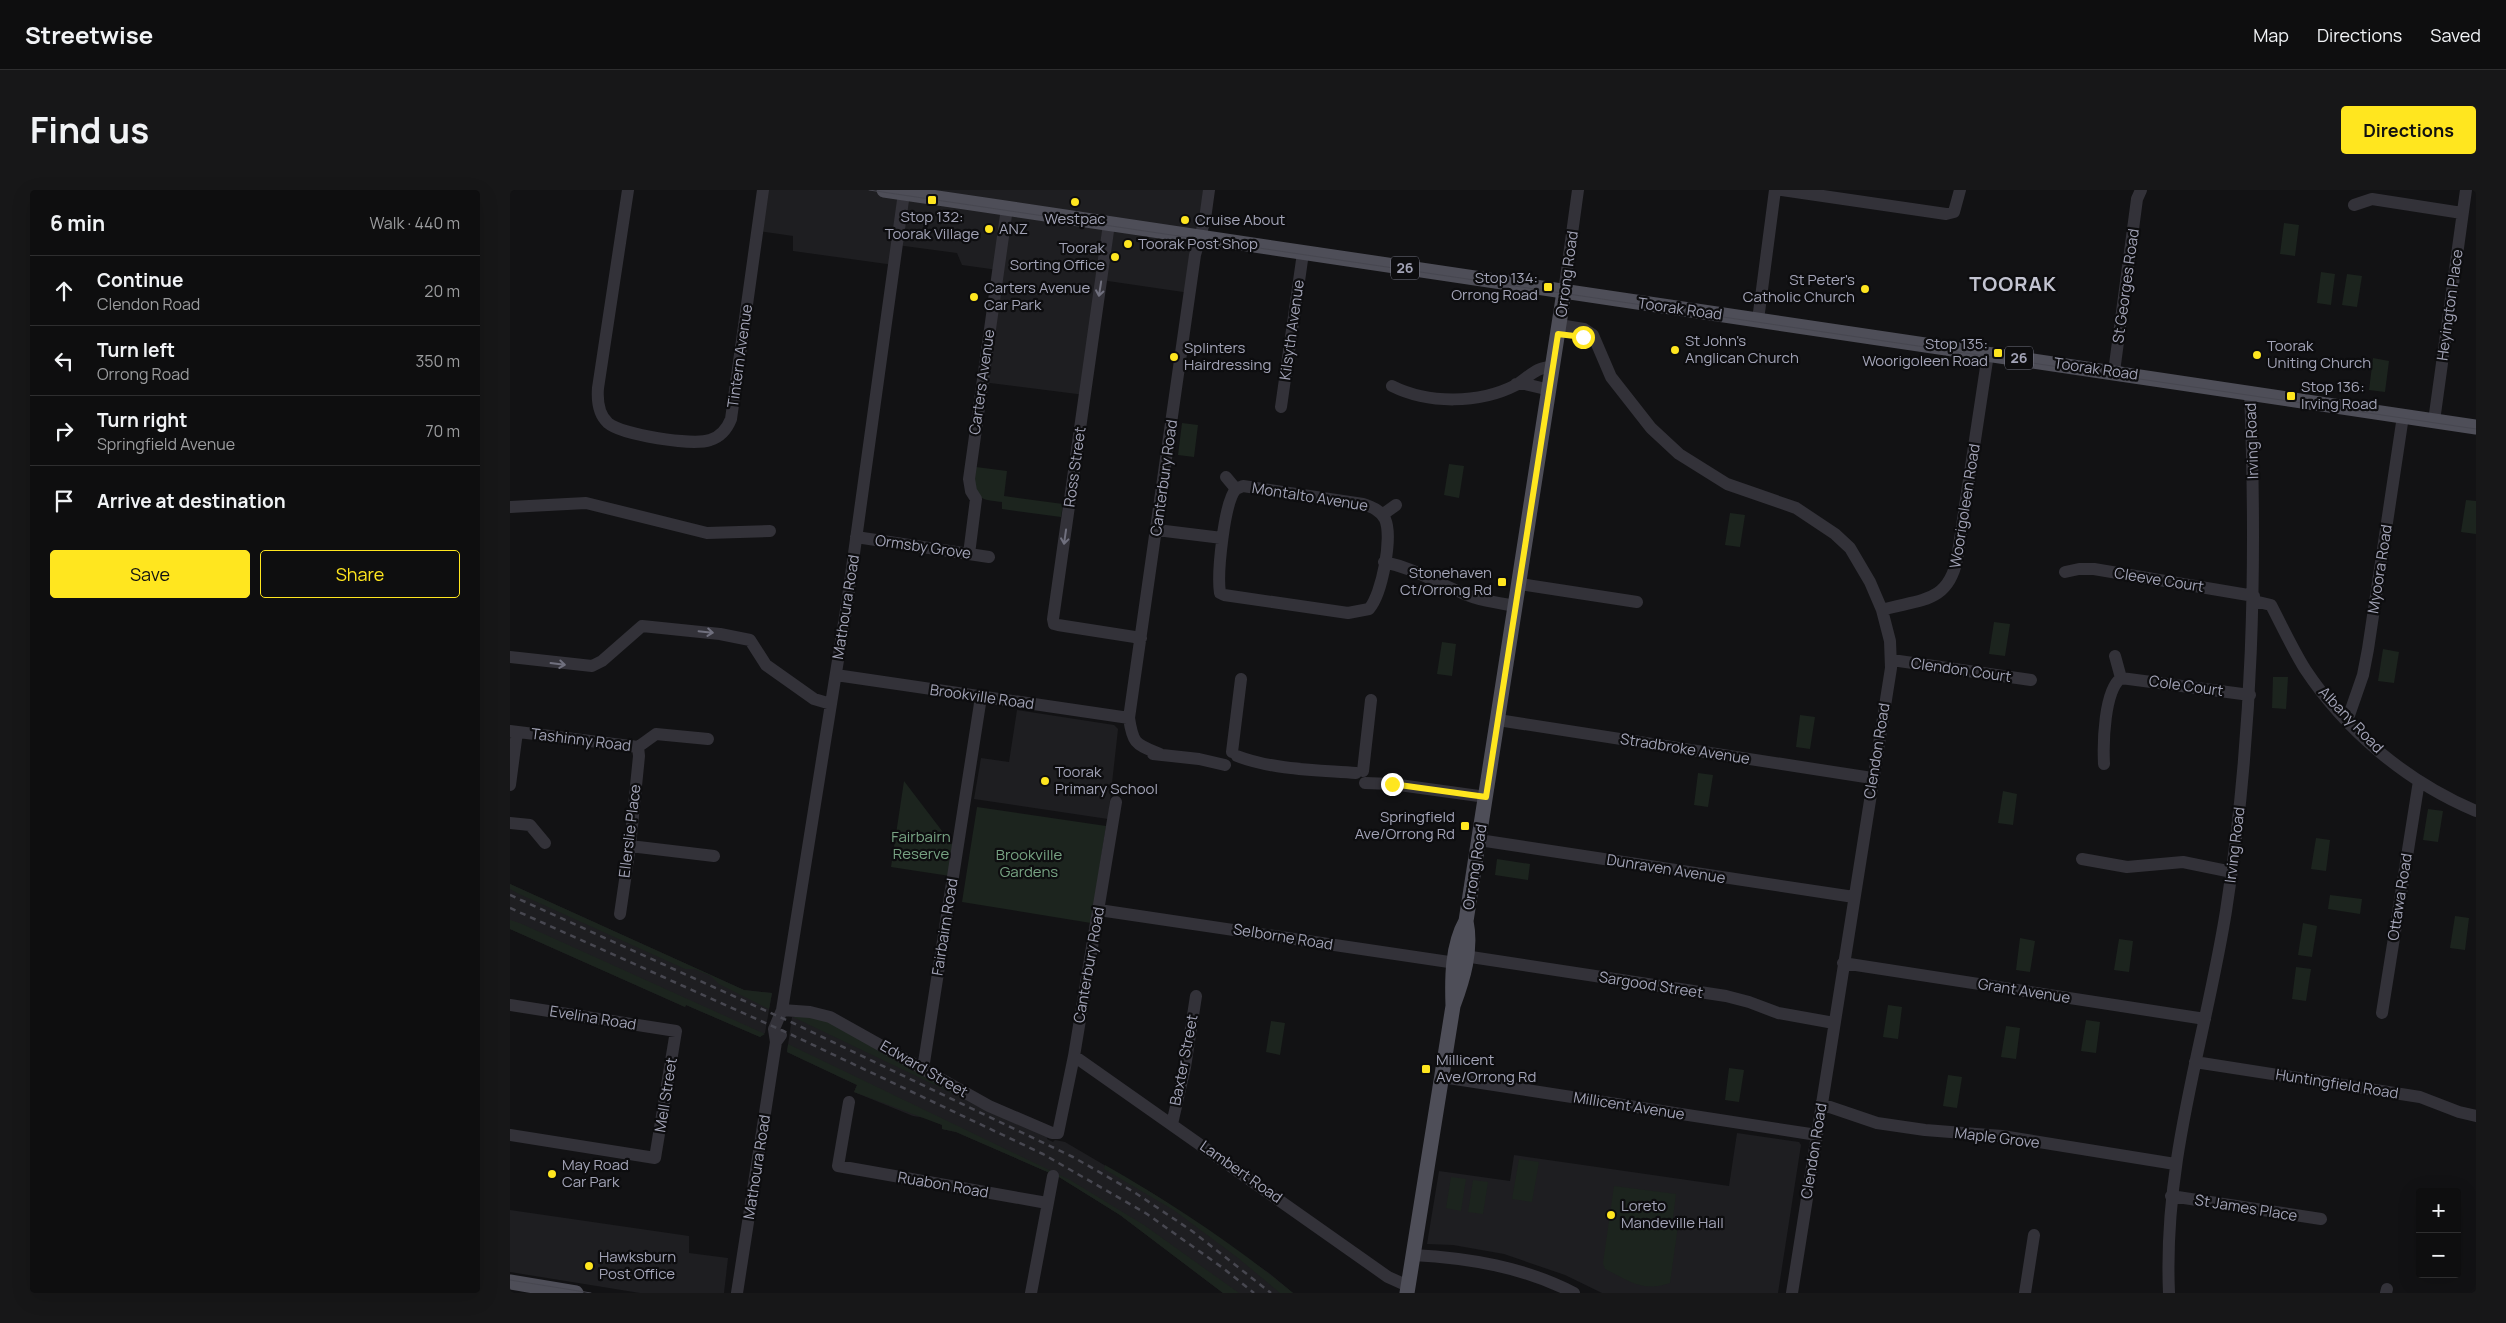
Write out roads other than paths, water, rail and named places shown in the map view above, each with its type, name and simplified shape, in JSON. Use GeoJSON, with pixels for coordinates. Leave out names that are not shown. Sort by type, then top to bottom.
{"type":"FeatureCollection","features":[{"type":"Feature","properties":{"kind":"main road","name":"Toorak Road"},"geometry":{"type":"LineString","coordinates":[[884,190],[2476,427]]}},
{"type":"Feature","properties":{"kind":"main road","name":"Orrong Road"},"geometry":{"type":"LineString","coordinates":[[1408,1289],[1453,1006],[1462,982],[1460,960],[1470,938],[1466,921],[1564,292]]}},
{"type":"Feature","properties":{"kind":"main road"},"geometry":{"type":"LineString","coordinates":[[510,1282],[566,1292]]}},
{"type":"Feature","properties":{"kind":"street","name":"Tintern Avenue"},"geometry":{"type":"LineString","coordinates":[[628,190],[598,388],[598,404],[608,423],[622,431],[700,442],[716,437],[728,426],[731,419],[763,190]]}},
{"type":"Feature","properties":{"kind":"street","name":"Canterbury Road"},"geometry":{"type":"LineString","coordinates":[[1130,718],[1195,255],[1209,190]]}},
{"type":"Feature","properties":{"kind":"street","name":"Orrong Road"},"geometry":{"type":"LineString","coordinates":[[1564,292],[1578,190]]}},
{"type":"Feature","properties":{"kind":"street"},"geometry":{"type":"LineString","coordinates":[[1758,320],[1775,190]]}},
{"type":"Feature","properties":{"kind":"street"},"geometry":{"type":"LineString","coordinates":[[1782,190],[1946,214],[1954,212],[1960,190]]}},
{"type":"Feature","properties":{"kind":"street","name":"Heyington Place"},"geometry":{"type":"LineString","coordinates":[[2434,421],[2466,190]]}},
{"type":"Feature","properties":{"kind":"street","name":"Mathoura Road"},"geometry":{"type":"LineString","coordinates":[[737,1293],[777,1039],[775,1026],[781,1014],[836,675],[904,193]]}},
{"type":"Feature","properties":{"kind":"street","name":"St Georges Road"},"geometry":{"type":"LineString","coordinates":[[2114,372],[2138,193]]}},
{"type":"Feature","properties":{"kind":"street"},"geometry":{"type":"LineString","coordinates":[[2354,205],[2372,199],[2462,213]]}},
{"type":"Feature","properties":{"kind":"street","name":"Carters Avenue"},"geometry":{"type":"LineString","coordinates":[[968,554],[976,499],[969,480],[1007,208]]}},
{"type":"Feature","properties":{"kind":"street","name":"Ross Street"},"geometry":{"type":"LineString","coordinates":[[1109,224],[1053,619],[1054,624],[1058,625],[1141,638]]}},
{"type":"Feature","properties":{"kind":"street","name":"Kilsyth Avenue"},"geometry":{"type":"LineString","coordinates":[[1281,407],[1303,253]]}},
{"type":"Feature","properties":{"kind":"street","name":"Clendon Road"},"geometry":{"type":"LineString","coordinates":[[1559,329],[1587,331],[1593,335],[1611,376],[1638,412],[1665,443],[1712,476],[1735,487],[1796,508],[1835,534],[1850,548],[1861,565],[1882,610],[1890,641],[1892,660],[1792,1293]]}},
{"type":"Feature","properties":{"kind":"street","name":"Woorigoleen Road"},"geometry":{"type":"LineString","coordinates":[[1882,610],[1927,600],[1944,590],[1951,581],[1957,559],[1988,354]]}},
{"type":"Feature","properties":{"kind":"street"},"geometry":{"type":"LineString","coordinates":[[1392,386],[1417,396],[1448,399],[1493,394],[1516,384],[1543,366],[1553,367]]}},
{"type":"Feature","properties":{"kind":"street"},"geometry":{"type":"LineString","coordinates":[[1516,384],[1550,390]]}},
{"type":"Feature","properties":{"kind":"street","name":"Irving Road"},"geometry":{"type":"LineString","coordinates":[[2169,1293],[2169,1221],[2175,1164],[2205,1019],[2232,872],[2250,695],[2254,615],[2254,483],[2250,392]]}},
{"type":"Feature","properties":{"kind":"street","name":"Myoora Road"},"geometry":{"type":"LineString","coordinates":[[2347,721],[2362,675],[2368,649],[2403,416]]}},
{"type":"Feature","properties":{"kind":"street","name":"Montalto Avenue"},"geometry":{"type":"LineString","coordinates":[[1226,476],[1236,489]]}},
{"type":"Feature","properties":{"kind":"street","name":"Montalto Avenue"},"geometry":{"type":"LineString","coordinates":[[1243,486],[1363,504],[1374,508],[1382,515],[1388,532],[1379,593],[1372,614],[1348,613],[1224,595],[1215,596],[1222,538],[1230,500],[1236,489],[1243,486]]}},
{"type":"Feature","properties":{"kind":"street"},"geometry":{"type":"LineString","coordinates":[[510,507],[586,503],[707,533],[770,531]]}},
{"type":"Feature","properties":{"kind":"street","name":"Montalto Avenue"},"geometry":{"type":"LineString","coordinates":[[1382,515],[1396,505]]}},
{"type":"Feature","properties":{"kind":"street"},"geometry":{"type":"LineString","coordinates":[[1157,530],[1222,538]]}},
{"type":"Feature","properties":{"kind":"street","name":"Ormsby Grove"},"geometry":{"type":"LineString","coordinates":[[856,537],[989,556]]}},
{"type":"Feature","properties":{"kind":"street"},"geometry":{"type":"LineString","coordinates":[[1384,562],[1407,567],[1460,593],[1483,600],[1516,606]]}},
{"type":"Feature","properties":{"kind":"street","name":"Cleeve Court"},"geometry":{"type":"LineString","coordinates":[[2065,572],[2079,569],[2094,570],[2254,598]]}},
{"type":"Feature","properties":{"kind":"street"},"geometry":{"type":"LineString","coordinates":[[1520,584],[1637,602]]}},
{"type":"Feature","properties":{"kind":"street","name":"Albany Road"},"geometry":{"type":"LineString","coordinates":[[2254,598],[2271,605],[2277,619],[2314,681],[2347,721],[2378,751],[2419,781],[2476,811]]}},
{"type":"Feature","properties":{"kind":"street"},"geometry":{"type":"LineString","coordinates":[[2254,615],[2277,619]]}},
{"type":"Feature","properties":{"kind":"street"},"geometry":{"type":"LineString","coordinates":[[510,658],[592,666],[602,661],[638,629],[646,626],[737,636],[750,640],[766,666],[814,699],[831,704]]}},
{"type":"Feature","properties":{"kind":"street"},"geometry":{"type":"LineString","coordinates":[[2104,764],[2103,743],[2111,691],[2122,678],[2115,656]]}},
{"type":"Feature","properties":{"kind":"street","name":"Clendon Court"},"geometry":{"type":"LineString","coordinates":[[1892,660],[2031,680]]}},
{"type":"Feature","properties":{"kind":"street","name":"Brookville Road"},"geometry":{"type":"LineString","coordinates":[[836,675],[1130,718]]}},
{"type":"Feature","properties":{"kind":"street","name":"Cole Court"},"geometry":{"type":"LineString","coordinates":[[2122,678],[2250,695]]}},
{"type":"Feature","properties":{"kind":"street"},"geometry":{"type":"LineString","coordinates":[[1230,759],[1241,679]]}},
{"type":"Feature","properties":{"kind":"street","name":"Fairbairn Road"},"geometry":{"type":"LineString","coordinates":[[922,1069],[981,697]]}},
{"type":"Feature","properties":{"kind":"street"},"geometry":{"type":"LineString","coordinates":[[1362,777],[1372,700]]}},
{"type":"Feature","properties":{"kind":"street"},"geometry":{"type":"LineString","coordinates":[[1130,718],[1132,736],[1136,743],[1160,754],[1199,759],[1230,759],[1263,763],[1486,797]]}},
{"type":"Feature","properties":{"kind":"street","name":"Stradbroke Avenue"},"geometry":{"type":"LineString","coordinates":[[1498,720],[1872,778]]}},
{"type":"Feature","properties":{"kind":"street"},"geometry":{"type":"LineString","coordinates":[[510,785],[514,731]]}},
{"type":"Feature","properties":{"kind":"street","name":"Tashinny Road"},"geometry":{"type":"LineString","coordinates":[[514,731],[638,747],[656,734],[708,739]]}},
{"type":"Feature","properties":{"kind":"street","name":"Ellerslie Place"},"geometry":{"type":"LineString","coordinates":[[620,914],[630,846],[639,756],[638,747]]}},
{"type":"Feature","properties":{"kind":"street","name":"Ottawa Road"},"geometry":{"type":"LineString","coordinates":[[2382,1013],[2419,781]]}},
{"type":"Feature","properties":{"kind":"street","name":"Canterbury Road"},"geometry":{"type":"LineString","coordinates":[[1061,1127],[1116,802]]}},
{"type":"Feature","properties":{"kind":"street"},"geometry":{"type":"LineString","coordinates":[[510,823],[530,825],[545,843]]}},
{"type":"Feature","properties":{"kind":"street","name":"Dunraven Avenue"},"geometry":{"type":"LineString","coordinates":[[1479,840],[1854,898]]}},
{"type":"Feature","properties":{"kind":"street"},"geometry":{"type":"LineString","coordinates":[[630,846],[714,856]]}},
{"type":"Feature","properties":{"kind":"street"},"geometry":{"type":"LineString","coordinates":[[2082,859],[2127,867],[2183,862],[2232,872]]}},
{"type":"Feature","properties":{"kind":"street","name":"Selborne Road"},"geometry":{"type":"LineString","coordinates":[[1099,910],[1460,960]]}},
{"type":"Feature","properties":{"kind":"street","name":"Sargood Street"},"geometry":{"type":"LineString","coordinates":[[1460,960],[1732,997],[1778,1013],[1834,1023]]}},
{"type":"Feature","properties":{"kind":"street","name":"Grant Avenue"},"geometry":{"type":"LineString","coordinates":[[1844,963],[2205,1019]]}},
{"type":"Feature","properties":{"kind":"street","name":"Baxter Street"},"geometry":{"type":"LineString","coordinates":[[1172,1124],[1185,1067],[1196,996]]}},
{"type":"Feature","properties":{"kind":"street","name":"Evelina Road"},"geometry":{"type":"LineString","coordinates":[[510,1005],[676,1031]]}},
{"type":"Feature","properties":{"kind":"street","name":"Edward Street"},"geometry":{"type":"LineString","coordinates":[[781,1014],[810,1012],[830,1017],[999,1111],[1054,1134],[1058,1133],[1061,1127]]}},
{"type":"Feature","properties":{"kind":"street","name":"Mell Street"},"geometry":{"type":"LineString","coordinates":[[510,1135],[655,1158],[676,1031]]}},
{"type":"Feature","properties":{"kind":"street","name":"Lambert Road"},"geometry":{"type":"LineString","coordinates":[[1074,1056],[1388,1277],[1408,1289]]}},
{"type":"Feature","properties":{"kind":"street","name":"Huntingfield Road"},"geometry":{"type":"LineString","coordinates":[[2196,1062],[2420,1097],[2458,1112],[2476,1116]]}},
{"type":"Feature","properties":{"kind":"street","name":"Millicent Avenue"},"geometry":{"type":"LineString","coordinates":[[1442,1077],[1817,1135]]}},
{"type":"Feature","properties":{"kind":"street","name":"Ruabon Road"},"geometry":{"type":"LineString","coordinates":[[849,1102],[838,1166],[1048,1203]]}},
{"type":"Feature","properties":{"kind":"street","name":"Maple Grove"},"geometry":{"type":"LineString","coordinates":[[1822,1104],[1866,1121],[1893,1126],[2002,1136],[2175,1164]]}},
{"type":"Feature","properties":{"kind":"street"},"geometry":{"type":"LineString","coordinates":[[1031,1293],[1052,1176]]}},
{"type":"Feature","properties":{"kind":"street","name":"St James Place"},"geometry":{"type":"LineString","coordinates":[[2171,1196],[2321,1219]]}},
{"type":"Feature","properties":{"kind":"street"},"geometry":{"type":"LineString","coordinates":[[2025,1293],[2034,1235]]}},
{"type":"Feature","properties":{"kind":"street"},"geometry":{"type":"LineString","coordinates":[[1413,1255],[1490,1264],[1529,1274],[1574,1293]]}},
{"type":"Feature","properties":{"kind":"tram line"},"geometry":{"type":"LineString","coordinates":[[869,190],[2476,429]]}},
{"type":"Feature","properties":{"kind":"tram line"},"geometry":{"type":"LineString","coordinates":[[510,1280],[591,1293]]}},
{"type":"Feature","properties":{"kind":"railway"},"geometry":{"type":"LineString","coordinates":[[510,895],[793,1023],[1073,1157],[1134,1192],[1192,1231],[1271,1293]]}},
{"type":"Feature","properties":{"kind":"railway"},"geometry":{"type":"LineString","coordinates":[[510,908],[792,1035],[1043,1154],[1147,1214],[1223,1268],[1254,1293]]}},
{"type":"Feature","properties":{"kind":"place","name":"Stop 132: Toorak Village"},"geometry":{"type":"Point","coordinates":[932,200]}},
{"type":"Feature","properties":{"kind":"place","name":"Westpac"},"geometry":{"type":"Point","coordinates":[1075,202]}},
{"type":"Feature","properties":{"kind":"place","name":"Cruise About"},"geometry":{"type":"Point","coordinates":[1185,220]}},
{"type":"Feature","properties":{"kind":"place","name":"ANZ"},"geometry":{"type":"Point","coordinates":[989,229]}},
{"type":"Feature","properties":{"kind":"place","name":"Toorak Post Shop"},"geometry":{"type":"Point","coordinates":[1128,244]}},
{"type":"Feature","properties":{"kind":"place","name":"Toorak Sorting Office"},"geometry":{"type":"Point","coordinates":[1115,257]}},
{"type":"Feature","properties":{"kind":"place","name":"Stop 134: Orrong Road"},"geometry":{"type":"Point","coordinates":[1548,287]}},
{"type":"Feature","properties":{"kind":"place","name":"St Peter's Catholic Church"},"geometry":{"type":"Point","coordinates":[1865,289]}},
{"type":"Feature","properties":{"kind":"place","name":"Carters Avenue Car Park"},"geometry":{"type":"Point","coordinates":[974,297]}},
{"type":"Feature","properties":{"kind":"place","name":"St John's Anglican Church"},"geometry":{"type":"Point","coordinates":[1675,350]}},
{"type":"Feature","properties":{"kind":"place","name":"Stop 135: Woorigoleen Road"},"geometry":{"type":"Point","coordinates":[1998,353]}},
{"type":"Feature","properties":{"kind":"place","name":"Toorak Uniting Church"},"geometry":{"type":"Point","coordinates":[2257,355]}},
{"type":"Feature","properties":{"kind":"place","name":"Splinters Hairdressing"},"geometry":{"type":"Point","coordinates":[1174,357]}},
{"type":"Feature","properties":{"kind":"place","name":"Stop 136: Irving Road"},"geometry":{"type":"Point","coordinates":[2291,396]}},
{"type":"Feature","properties":{"kind":"place","name":"Stonehaven Ct/Orrong Rd"},"geometry":{"type":"Point","coordinates":[1502,582]}},
{"type":"Feature","properties":{"kind":"place","name":"Toorak Primary School"},"geometry":{"type":"Point","coordinates":[1045,781]}},
{"type":"Feature","properties":{"kind":"place","name":"Springfield Ave/Orrong Rd"},"geometry":{"type":"Point","coordinates":[1465,826]}},
{"type":"Feature","properties":{"kind":"place","name":"Millicent Ave/Orrong Rd"},"geometry":{"type":"Point","coordinates":[1426,1069]}},
{"type":"Feature","properties":{"kind":"place","name":"May Road Car Park"},"geometry":{"type":"Point","coordinates":[552,1174]}},
{"type":"Feature","properties":{"kind":"place","name":"Loreto Mandeville Hall"},"geometry":{"type":"Point","coordinates":[1611,1215]}},
{"type":"Feature","properties":{"kind":"place","name":"Hawksburn Post Office"},"geometry":{"type":"Point","coordinates":[589,1266]}},
{"type":"Feature","properties":{"kind":"district","name":"TOORAK"},"geometry":{"type":"Point","coordinates":[2013,284]}},
{"type":"Feature","properties":{"kind":"park label","name":"Fairbairn Reserve"},"geometry":{"type":"Point","coordinates":[921,846]}},
{"type":"Feature","properties":{"kind":"park label","name":"Brookville Gardens"},"geometry":{"type":"Point","coordinates":[1029,864]}}]}
